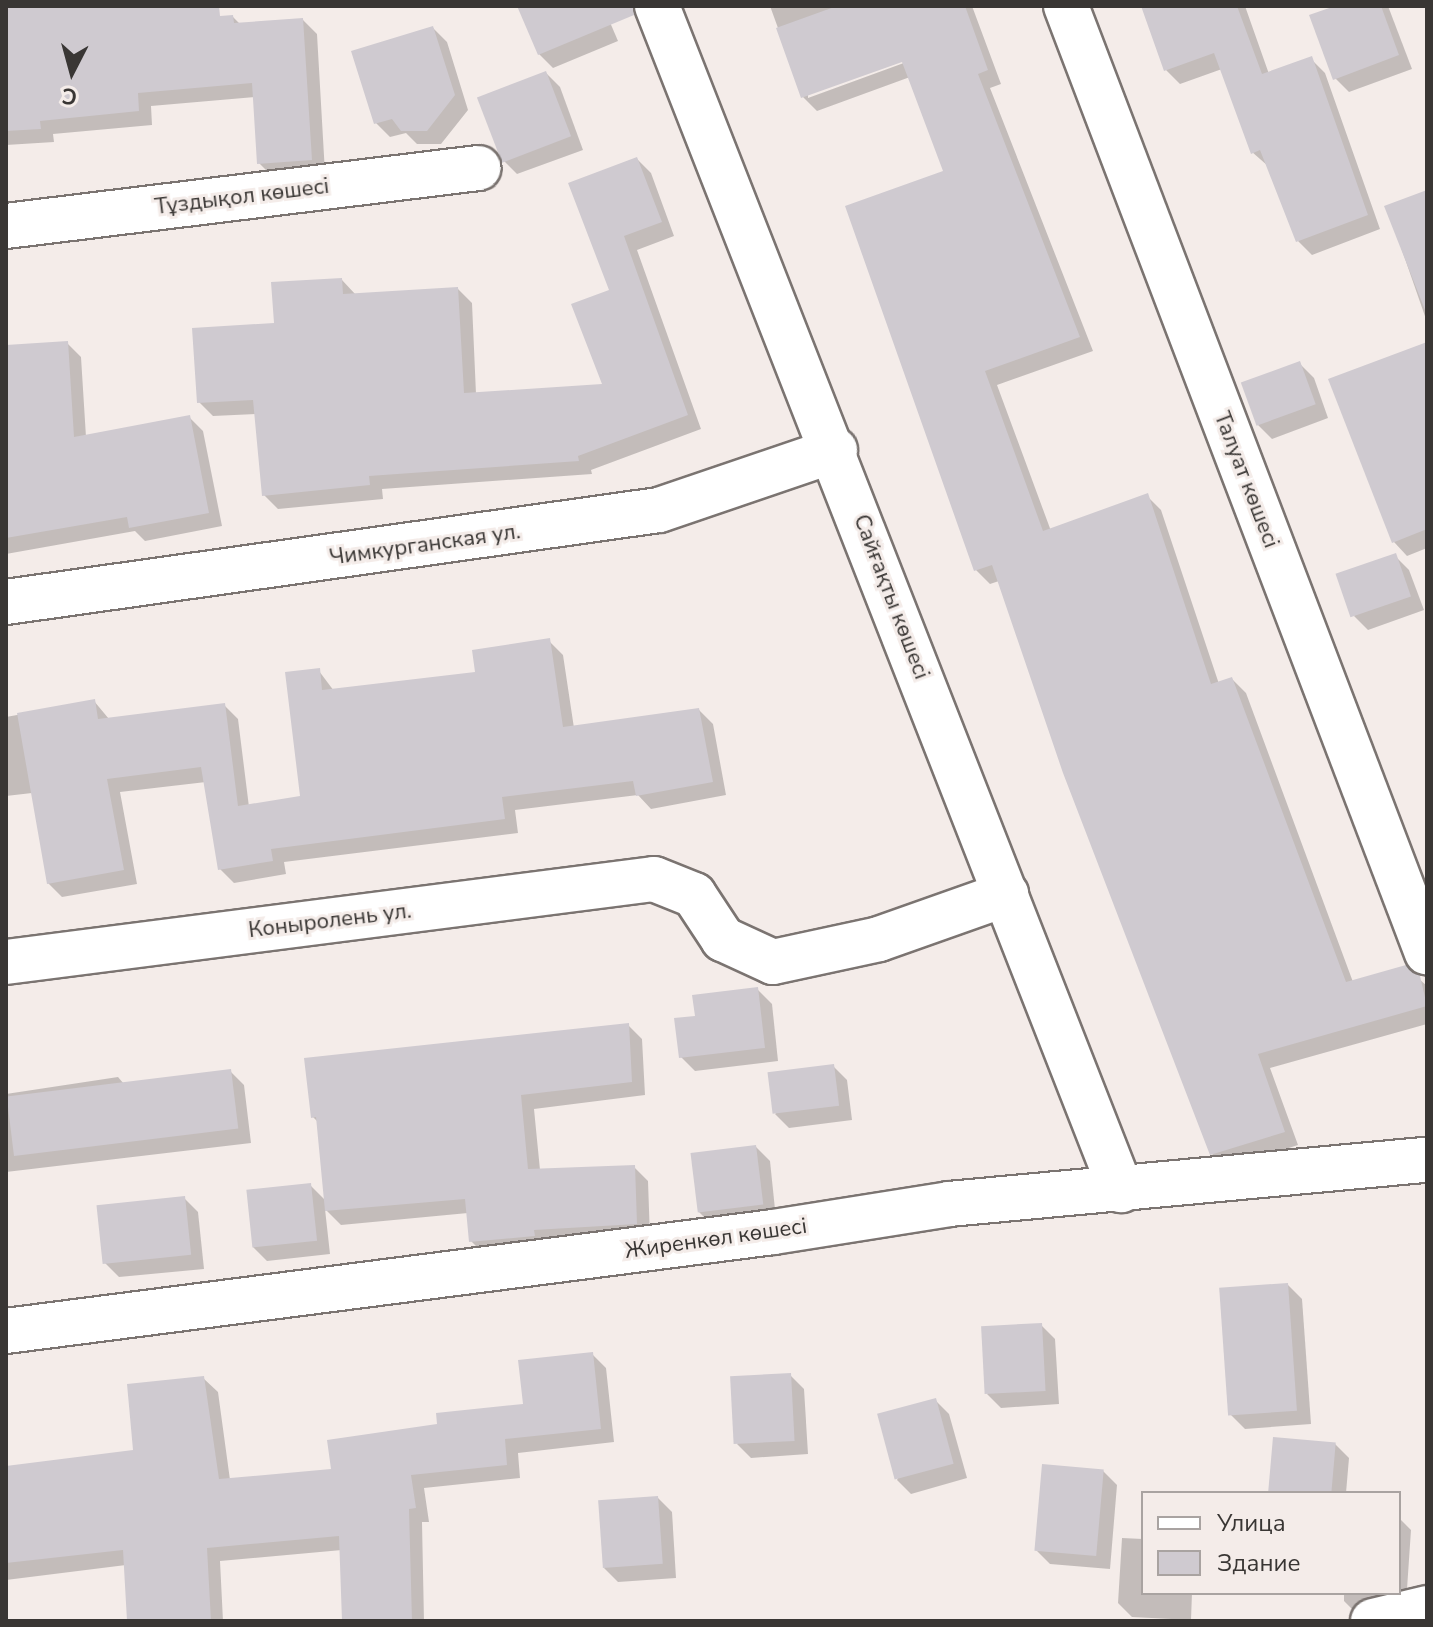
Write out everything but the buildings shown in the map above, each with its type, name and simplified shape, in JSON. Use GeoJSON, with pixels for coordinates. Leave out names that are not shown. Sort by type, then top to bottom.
{"type":"FeatureCollection","features":[{"type":"Feature","properties":{"kind":"street","name":"Сайғақты көшесі"},"geometry":{"type":"LineString","coordinates":[[657,6],[835,450],[1121,1190]]}},
{"type":"Feature","properties":{"kind":"street","name":"Талуат көшесі"},"geometry":{"type":"LineString","coordinates":[[1066,6],[1427,953]]}},
{"type":"Feature","properties":{"kind":"street","name":"Тұздықол көшесі"},"geometry":{"type":"LineString","coordinates":[[6,226],[478,168]]}},
{"type":"Feature","properties":{"kind":"street","name":"Чимкурганская ул."},"geometry":{"type":"LineString","coordinates":[[6,602],[659,510],[835,450]]}},
{"type":"Feature","properties":{"kind":"street","name":"Коныролень ул."},"geometry":{"type":"LineString","coordinates":[[6,962],[654,879],[694,895],[723,939],[773,962],[879,939],[1006,894]]}},
{"type":"Feature","properties":{"kind":"street","name":"Жиренкөл көшесі"},"geometry":{"type":"LineString","coordinates":[[6,1331],[773,1232],[949,1204],[1427,1160]]}},
{"type":"Feature","properties":{"kind":"street"},"geometry":{"type":"LineString","coordinates":[[1373,1621],[1427,1608]]}}]}
